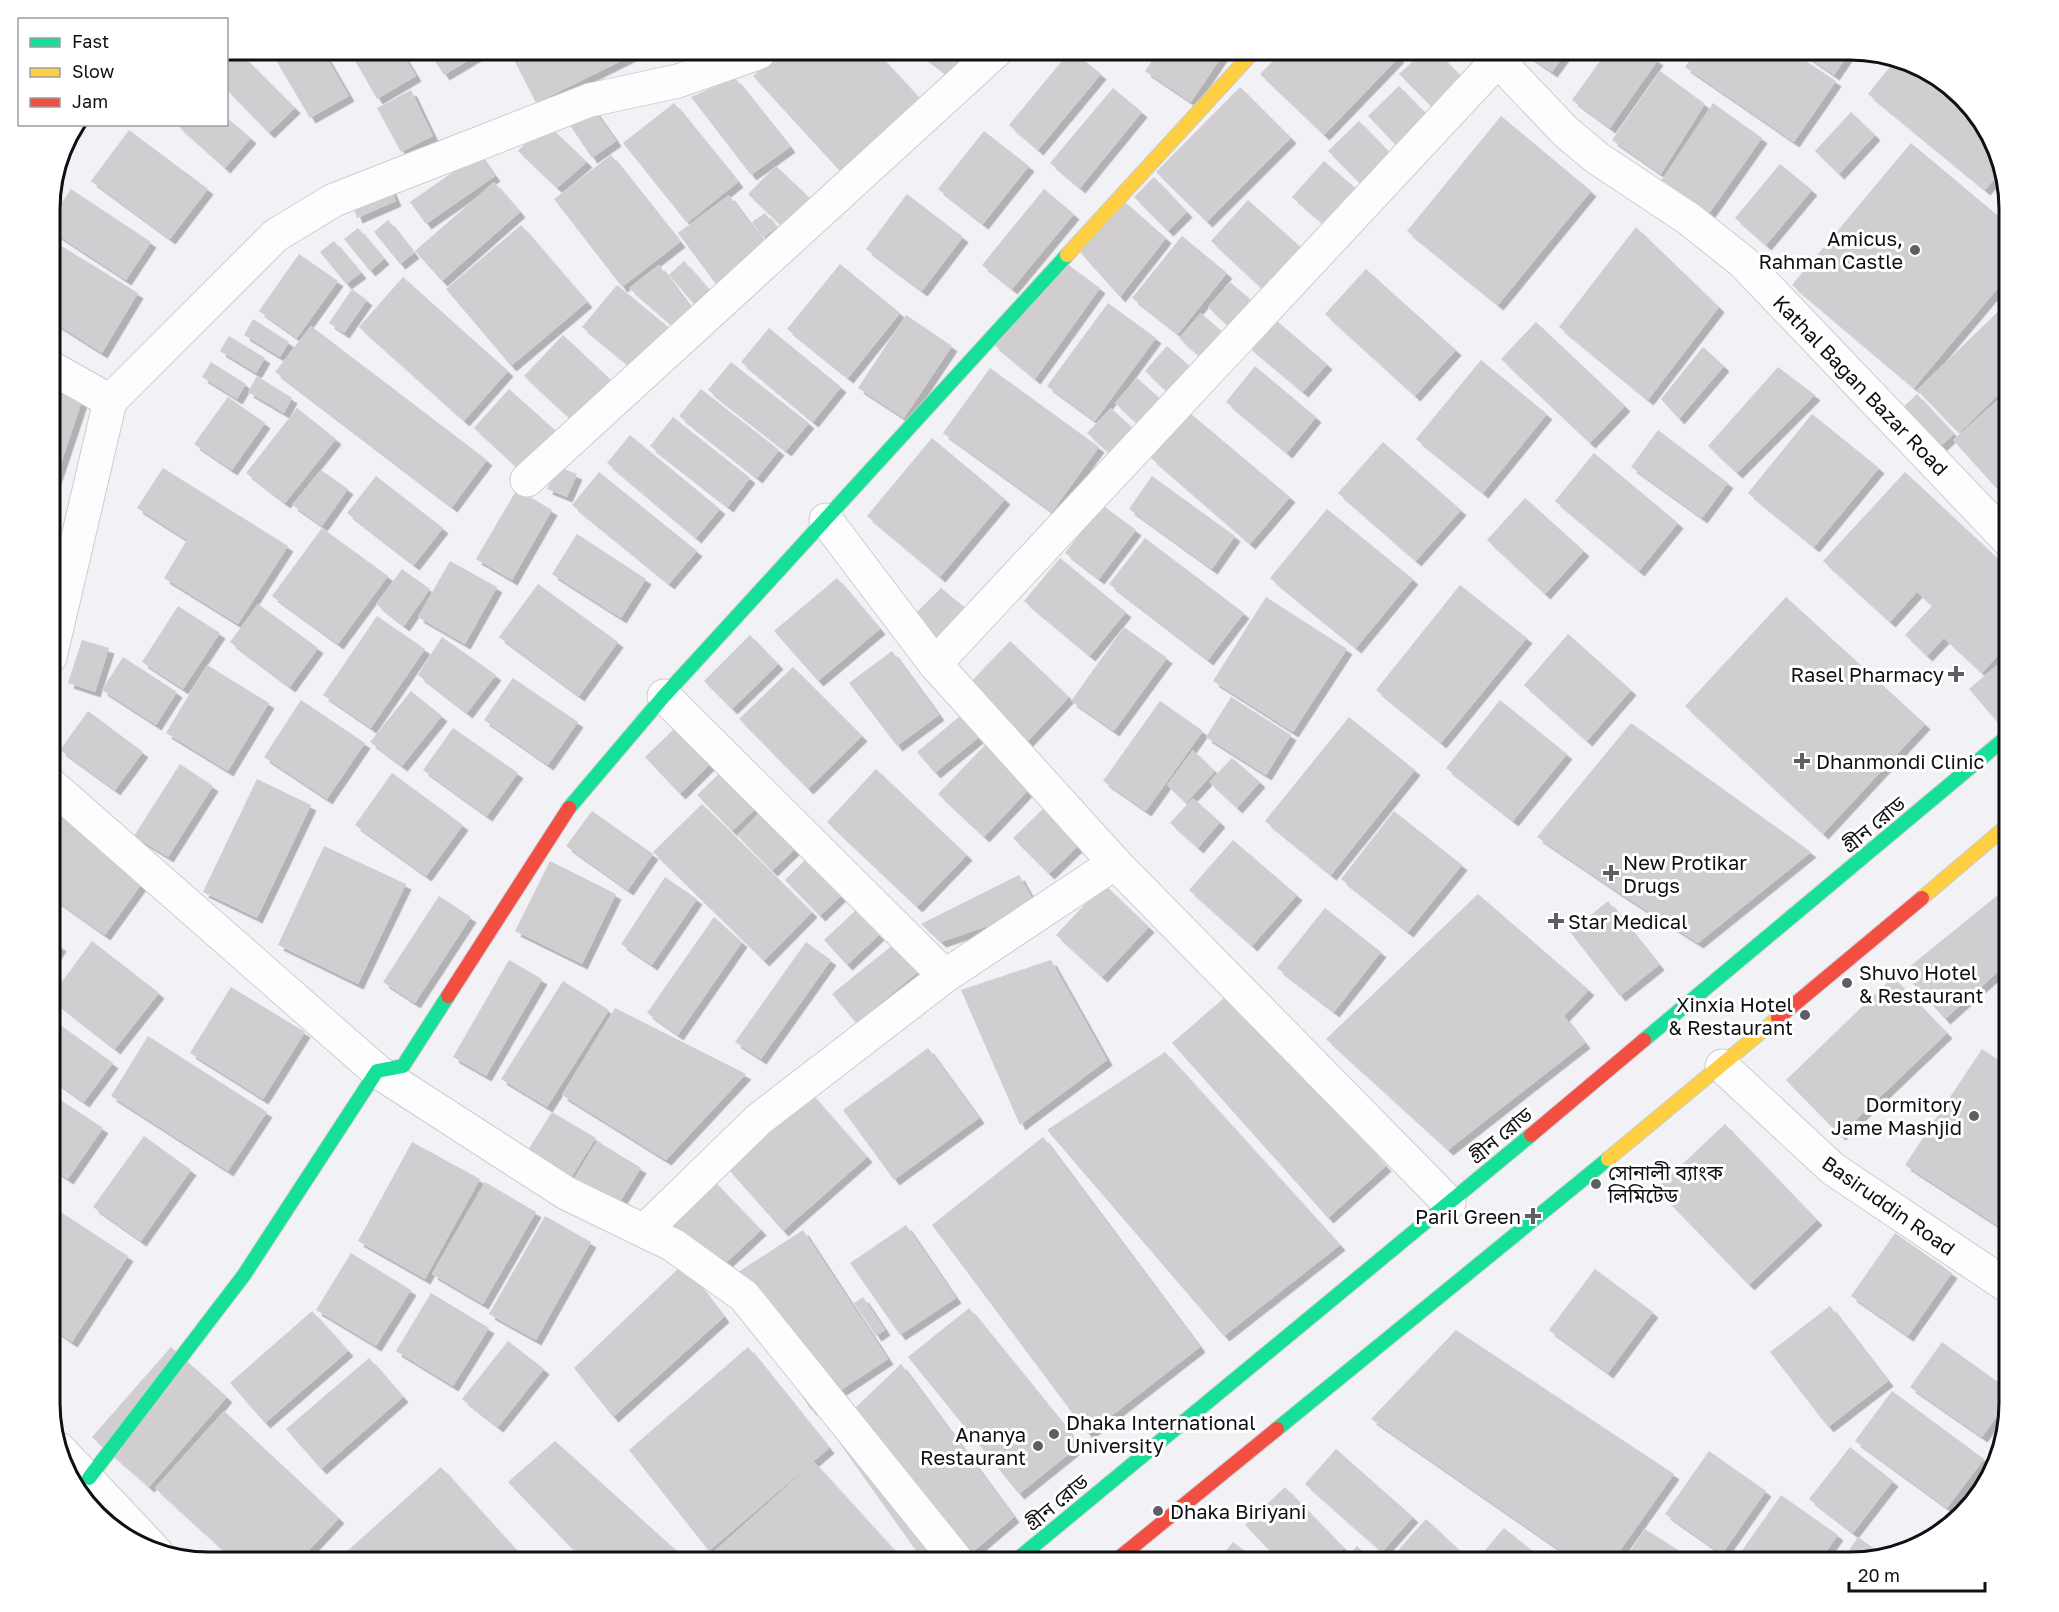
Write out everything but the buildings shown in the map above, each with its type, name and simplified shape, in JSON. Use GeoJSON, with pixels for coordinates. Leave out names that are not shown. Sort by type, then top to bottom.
{"type":"FeatureCollection","features":[{"type":"Feature","properties":{"kind":"main road"},"geometry":{"type":"LineString","coordinates":[[88,1478],[244,1275],[377,1071],[403,1066],[573,802],[664,696],[1246,60]]}},
{"type":"Feature","properties":{"kind":"main road","name":"গ্রীন রোড"},"geometry":{"type":"LineString","coordinates":[[1027,1552],[1999,744]]}},
{"type":"Feature","properties":{"kind":"main road"},"geometry":{"type":"LineString","coordinates":[[1130,1552],[1722,1066],[1999,833]]}},
{"type":"Feature","properties":{"kind":"street"},"geometry":{"type":"LineString","coordinates":[[60,614],[110,401],[276,235],[334,200],[590,100],[678,81],[738,60]]}},
{"type":"Feature","properties":{"kind":"street"},"geometry":{"type":"LineString","coordinates":[[527,480],[986,60]]}},
{"type":"Feature","properties":{"kind":"street"},"geometry":{"type":"LineString","coordinates":[[935,664],[1488,60]]}},
{"type":"Feature","properties":{"kind":"street","name":"Kathal Bagan Bazar Road"},"geometry":{"type":"LineString","coordinates":[[1498,60],[1581,145],[1689,219],[1743,262],[1999,530]]}},
{"type":"Feature","properties":{"kind":"street"},"geometry":{"type":"LineString","coordinates":[[60,373],[110,401]]}},
{"type":"Feature","properties":{"kind":"street"},"geometry":{"type":"LineString","coordinates":[[826,520],[935,664],[1115,863],[1449,1203]]}},
{"type":"Feature","properties":{"kind":"street"},"geometry":{"type":"LineString","coordinates":[[664,696],[945,976]]}},
{"type":"Feature","properties":{"kind":"street"},"geometry":{"type":"LineString","coordinates":[[60,793],[377,1071],[566,1193],[673,1245],[744,1296],[949,1552]]}},
{"type":"Feature","properties":{"kind":"street"},"geometry":{"type":"LineString","coordinates":[[645,1230],[758,1120],[945,976],[1115,863]]}},
{"type":"Feature","properties":{"kind":"street","name":"Basiruddin Road"},"geometry":{"type":"LineString","coordinates":[[1722,1066],[1833,1169],[1999,1280]]}},
{"type":"Feature","properties":{"kind":"street"},"geometry":{"type":"LineString","coordinates":[[72,1462],[141,1536]]}},
{"type":"Feature","properties":{"kind":"traffic: fast"},"geometry":{"type":"LineString","coordinates":[[569,808],[664,696],[1067,255]]}},
{"type":"Feature","properties":{"kind":"traffic: fast"},"geometry":{"type":"LineString","coordinates":[[1644,1040],[1999,743]]}},
{"type":"Feature","properties":{"kind":"traffic: fast"},"geometry":{"type":"LineString","coordinates":[[89,1478],[244,1275],[377,1071],[403,1066],[448,996]]}},
{"type":"Feature","properties":{"kind":"traffic: fast"},"geometry":{"type":"LineString","coordinates":[[1026,1552],[1531,1135]]}},
{"type":"Feature","properties":{"kind":"traffic: fast"},"geometry":{"type":"LineString","coordinates":[[1277,1429],[1608,1159]]}},
{"type":"Feature","properties":{"kind":"traffic: slow"},"geometry":{"type":"LineString","coordinates":[[1067,255],[1246,60]]}},
{"type":"Feature","properties":{"kind":"traffic: slow"},"geometry":{"type":"LineString","coordinates":[[1922,898],[1999,833]]}},
{"type":"Feature","properties":{"kind":"traffic: slow"},"geometry":{"type":"LineString","coordinates":[[1608,1159],[1778,1018]]}},
{"type":"Feature","properties":{"kind":"traffic: jam"},"geometry":{"type":"LineString","coordinates":[[448,996],[569,808]]}},
{"type":"Feature","properties":{"kind":"traffic: jam"},"geometry":{"type":"LineString","coordinates":[[1778,1018],[1922,898]]}},
{"type":"Feature","properties":{"kind":"traffic: jam"},"geometry":{"type":"LineString","coordinates":[[1531,1135],[1644,1040]]}},
{"type":"Feature","properties":{"kind":"traffic: jam"},"geometry":{"type":"LineString","coordinates":[[1126,1552],[1277,1429]]}},
{"type":"Feature","properties":{"kind":"place","name":"Amicus, Rahman Castle"},"geometry":{"type":"Point","coordinates":[1915,250]}},
{"type":"Feature","properties":{"kind":"place","name":"Rasel Pharmacy"},"geometry":{"type":"Point","coordinates":[1956,674]}},
{"type":"Feature","properties":{"kind":"place","name":"Dhanmondi Clinic"},"geometry":{"type":"Point","coordinates":[1802,761]}},
{"type":"Feature","properties":{"kind":"place","name":"New Protikar Drugs"},"geometry":{"type":"Point","coordinates":[1611,873]}},
{"type":"Feature","properties":{"kind":"place","name":"Star Medical"},"geometry":{"type":"Point","coordinates":[1556,921]}},
{"type":"Feature","properties":{"kind":"place","name":"Shuvo Hotel & Restaurant"},"geometry":{"type":"Point","coordinates":[1847,983]}},
{"type":"Feature","properties":{"kind":"place","name":"Xinxia Hotel & Restaurant"},"geometry":{"type":"Point","coordinates":[1805,1015]}},
{"type":"Feature","properties":{"kind":"place","name":"Dormitory Jame Mashjid"},"geometry":{"type":"Point","coordinates":[1974,1116]}},
{"type":"Feature","properties":{"kind":"place","name":"সোনালী ব্যাংক লিমিটেড"},"geometry":{"type":"Point","coordinates":[1596,1184]}},
{"type":"Feature","properties":{"kind":"place","name":"Paril Green"},"geometry":{"type":"Point","coordinates":[1533,1216]}},
{"type":"Feature","properties":{"kind":"place","name":"Dhaka International University"},"geometry":{"type":"Point","coordinates":[1054,1434]}},
{"type":"Feature","properties":{"kind":"place","name":"Ananya Restaurant"},"geometry":{"type":"Point","coordinates":[1038,1446]}},
{"type":"Feature","properties":{"kind":"place","name":"Dhaka Biriyani"},"geometry":{"type":"Point","coordinates":[1158,1511]}}]}
